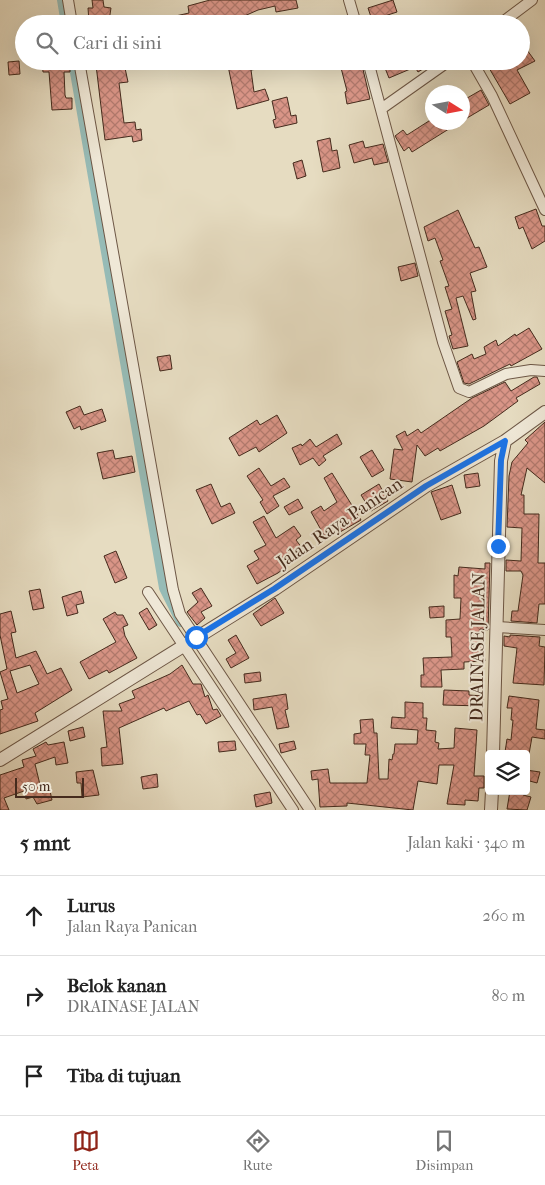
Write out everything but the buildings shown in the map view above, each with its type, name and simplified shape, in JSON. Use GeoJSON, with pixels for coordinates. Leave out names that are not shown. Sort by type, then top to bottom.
{"type":"FeatureCollection","features":[{"type":"Feature","properties":{"kind":"street"},"geometry":{"type":"LineString","coordinates":[[68,0],[70,15]]}},
{"type":"Feature","properties":{"kind":"street"},"geometry":{"type":"LineString","coordinates":[[349,0],[353,15]]}},
{"type":"Feature","properties":{"kind":"street"},"geometry":{"type":"LineString","coordinates":[[512,15],[532,0]]}},
{"type":"Feature","properties":{"kind":"street"},"geometry":{"type":"LineString","coordinates":[[81,70],[173,590],[180,614],[310,810]]}},
{"type":"Feature","properties":{"kind":"street"},"geometry":{"type":"LineString","coordinates":[[370,70],[443,342],[459,388],[468,392],[506,374],[531,370],[545,371]]}},
{"type":"Feature","properties":{"kind":"street"},"geometry":{"type":"LineString","coordinates":[[381,109],[436,70]]}},
{"type":"Feature","properties":{"kind":"street"},"geometry":{"type":"LineString","coordinates":[[477,70],[492,96],[545,210]]}},
{"type":"Feature","properties":{"kind":"street"},"geometry":{"type":"LineString","coordinates":[[505,441],[545,412]]}},
{"type":"Feature","properties":{"kind":"street","name":"Jalan Raya Panican"},"geometry":{"type":"LineString","coordinates":[[0,760],[274,589],[426,486],[505,441]]}},
{"type":"Feature","properties":{"kind":"street","name":"DRAINASE JALAN"},"geometry":{"type":"LineString","coordinates":[[493,750],[501,460],[505,441]]}},
{"type":"Feature","properties":{"kind":"street"},"geometry":{"type":"LineString","coordinates":[[148,592],[293,810]]}},
{"type":"Feature","properties":{"kind":"street"},"geometry":{"type":"LineString","coordinates":[[497,627],[545,630]]}},
{"type":"Feature","properties":{"kind":"street"},"geometry":{"type":"LineString","coordinates":[[491,810],[492,795]]}},
{"type":"Feature","properties":{"kind":"waterway"},"geometry":{"type":"LineString","coordinates":[[62,0],[64,15]]}},
{"type":"Feature","properties":{"kind":"waterway"},"geometry":{"type":"LineString","coordinates":[[75,70],[164,588],[181,622]]}},
{"type":"Feature","properties":{"kind":"route"},"geometry":{"type":"LineString","coordinates":[[196,637],[274,589],[426,486],[505,441],[501,460],[498,546]]}}]}
